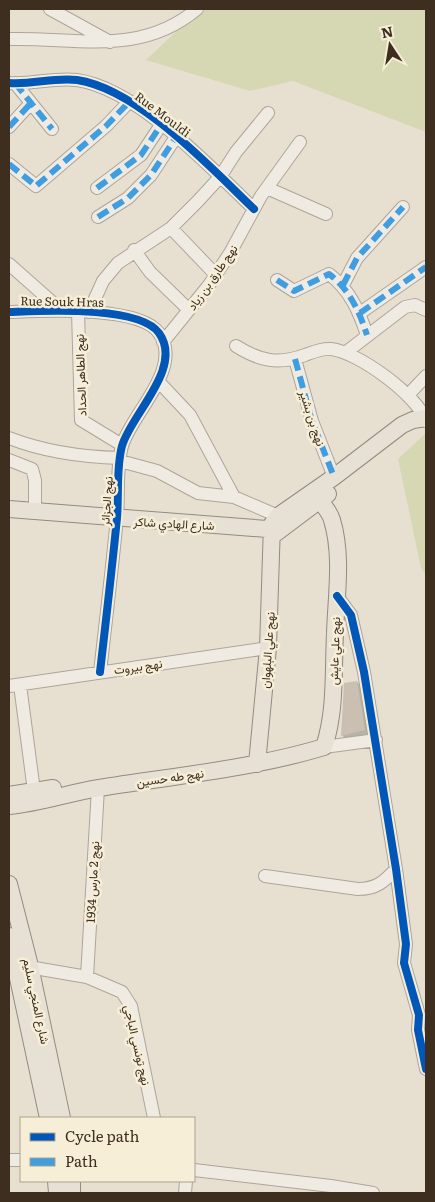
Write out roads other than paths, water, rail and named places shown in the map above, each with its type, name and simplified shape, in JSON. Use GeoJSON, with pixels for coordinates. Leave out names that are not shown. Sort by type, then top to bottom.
{"type":"FeatureCollection","features":[{"type":"Feature","properties":{"kind":"main road"},"geometry":{"type":"LineString","coordinates":[[316,497],[334,477],[402,425],[426,421]]}},
{"type":"Feature","properties":{"kind":"main road"},"geometry":{"type":"LineString","coordinates":[[275,528],[316,497],[426,421]]}},
{"type":"Feature","properties":{"kind":"main road","name":"نهج علي عايش"},"geometry":{"type":"LineString","coordinates":[[316,497],[332,518],[336,534],[337,596],[331,722],[324,748]]}},
{"type":"Feature","properties":{"kind":"main road","name":"شارع الهادي شاكر"},"geometry":{"type":"LineString","coordinates":[[9,509],[117,519],[275,528]]}},
{"type":"Feature","properties":{"kind":"main road","name":"نهج علي البلهوان"},"geometry":{"type":"LineString","coordinates":[[257,764],[268,648],[275,528]]}},
{"type":"Feature","properties":{"kind":"main road"},"geometry":{"type":"LineString","coordinates":[[257,764],[324,748]]}},
{"type":"Feature","properties":{"kind":"main road","name":"نهج طه حسين"},"geometry":{"type":"LineString","coordinates":[[9,806],[62,797],[90,789],[257,764]]}},
{"type":"Feature","properties":{"kind":"main road","name":"نهج طه حسين"},"geometry":{"type":"LineString","coordinates":[[9,795],[55,787],[90,789]]}},
{"type":"Feature","properties":{"kind":"main road","name":"شارع المنجي سليم"},"geometry":{"type":"LineString","coordinates":[[9,884],[48,1117]]}},
{"type":"Feature","properties":{"kind":"main road","name":"شارع المنجي سليم"},"geometry":{"type":"LineString","coordinates":[[9,936],[24,966],[62,1117]]}},
{"type":"Feature","properties":{"kind":"street"},"geometry":{"type":"LineString","coordinates":[[50,9],[110,42]]}},
{"type":"Feature","properties":{"kind":"street"},"geometry":{"type":"LineString","coordinates":[[9,39],[126,41],[146,36],[168,27],[198,9]]}},
{"type":"Feature","properties":{"kind":"street","name":"Rue Mouldi"},"geometry":{"type":"LineString","coordinates":[[12,83],[57,78],[79,80],[102,87],[129,102],[176,137],[254,209]]}},
{"type":"Feature","properties":{"kind":"street"},"geometry":{"type":"LineString","coordinates":[[12,83],[52,129]]}},
{"type":"Feature","properties":{"kind":"street"},"geometry":{"type":"LineString","coordinates":[[9,164],[36,186],[106,126],[129,102]]}},
{"type":"Feature","properties":{"kind":"street"},"geometry":{"type":"LineString","coordinates":[[9,127],[31,103]]}},
{"type":"Feature","properties":{"kind":"street"},"geometry":{"type":"LineString","coordinates":[[84,311],[103,281],[118,263],[134,250],[171,228],[220,177],[236,152],[268,113]]}},
{"type":"Feature","properties":{"kind":"street"},"geometry":{"type":"LineString","coordinates":[[97,188],[141,155],[161,125]]}},
{"type":"Feature","properties":{"kind":"street"},"geometry":{"type":"LineString","coordinates":[[98,217],[128,198],[151,175],[176,137]]}},
{"type":"Feature","properties":{"kind":"street","name":"نهج طارق بن زياد"},"geometry":{"type":"LineString","coordinates":[[163,342],[216,275],[267,188],[300,142]]}},
{"type":"Feature","properties":{"kind":"street"},"geometry":{"type":"LineString","coordinates":[[267,188],[326,214]]}},
{"type":"Feature","properties":{"kind":"street"},"geometry":{"type":"LineString","coordinates":[[343,285],[357,258],[402,207]]}},
{"type":"Feature","properties":{"kind":"street"},"geometry":{"type":"LineString","coordinates":[[171,228],[216,275]]}},
{"type":"Feature","properties":{"kind":"street"},"geometry":{"type":"LineString","coordinates":[[134,250],[150,272],[190,310]]}},
{"type":"Feature","properties":{"kind":"street"},"geometry":{"type":"LineString","coordinates":[[9,264],[62,311]]}},
{"type":"Feature","properties":{"kind":"street"},"geometry":{"type":"LineString","coordinates":[[360,313],[426,267]]}},
{"type":"Feature","properties":{"kind":"street"},"geometry":{"type":"LineString","coordinates":[[276,280],[294,291],[329,274],[343,285],[360,313],[367,335]]}},
{"type":"Feature","properties":{"kind":"street"},"geometry":{"type":"LineString","coordinates":[[345,352],[406,307],[415,305],[426,310]]}},
{"type":"Feature","properties":{"kind":"street","name":"Rue Souk Hras"},"geometry":{"type":"LineString","coordinates":[[9,312],[84,311],[137,318],[149,324],[158,332],[163,342]]}},
{"type":"Feature","properties":{"kind":"street","name":"نهج الطاهر الحداد"},"geometry":{"type":"LineString","coordinates":[[84,311],[81,420],[121,454]]}},
{"type":"Feature","properties":{"kind":"street","name":"نهج الجزائر"},"geometry":{"type":"LineString","coordinates":[[100,672],[117,519],[121,454],[158,382],[164,361],[163,342]]}},
{"type":"Feature","properties":{"kind":"street"},"geometry":{"type":"LineString","coordinates":[[236,346],[265,361],[295,359],[318,350],[330,349],[345,352],[409,394],[426,421]]}},
{"type":"Feature","properties":{"kind":"street","name":"نهج بن بشير"},"geometry":{"type":"LineString","coordinates":[[295,359],[312,421],[334,477]]}},
{"type":"Feature","properties":{"kind":"street"},"geometry":{"type":"LineString","coordinates":[[409,394],[426,376]]}},
{"type":"Feature","properties":{"kind":"street"},"geometry":{"type":"LineString","coordinates":[[158,382],[190,415],[234,497],[275,528]]}},
{"type":"Feature","properties":{"kind":"street"},"geometry":{"type":"LineString","coordinates":[[9,438],[38,449],[97,457],[121,454],[198,493],[234,497]]}},
{"type":"Feature","properties":{"kind":"street"},"geometry":{"type":"LineString","coordinates":[[9,460],[32,469],[35,480],[35,510]]}},
{"type":"Feature","properties":{"kind":"street"},"geometry":{"type":"LineString","coordinates":[[337,596],[351,615],[364,672],[396,869],[406,944],[404,963],[417,1005],[418,1030],[426,1069]]}},
{"type":"Feature","properties":{"kind":"street","name":"نهج بيروت"},"geometry":{"type":"LineString","coordinates":[[14,686],[268,648]]}},
{"type":"Feature","properties":{"kind":"street"},"geometry":{"type":"LineString","coordinates":[[14,686],[34,790]]}},
{"type":"Feature","properties":{"kind":"street"},"geometry":{"type":"LineString","coordinates":[[324,748],[376,740]]}},
{"type":"Feature","properties":{"kind":"street","name":"نهج 2 مارس 1934"},"geometry":{"type":"LineString","coordinates":[[87,977],[90,789]]}},
{"type":"Feature","properties":{"kind":"street"},"geometry":{"type":"LineString","coordinates":[[265,876],[358,889],[372,889],[396,869]]}},
{"type":"Feature","properties":{"kind":"street","name":"نهج تونسي الباجي"},"geometry":{"type":"LineString","coordinates":[[24,966],[87,977],[122,992],[129,1001],[154,1117]]}},
{"type":"Feature","properties":{"kind":"street"},"geometry":{"type":"LineString","coordinates":[[195,1170],[290,1187],[373,1193]]}}]}
